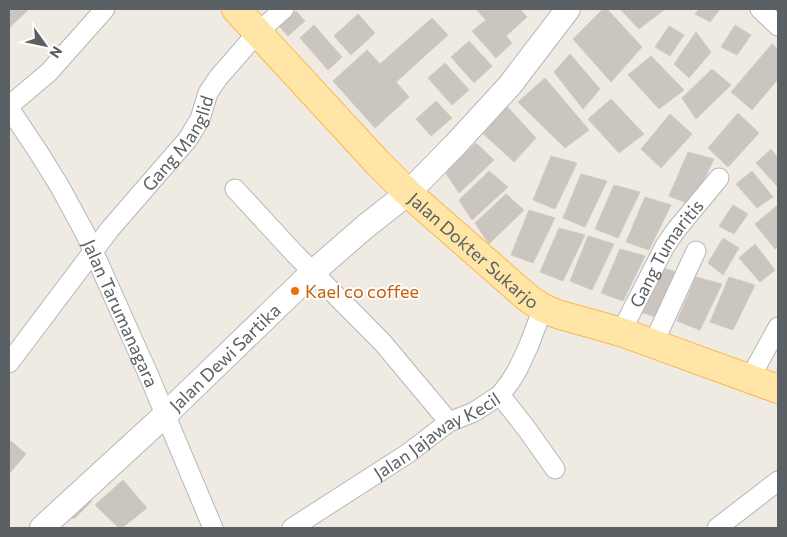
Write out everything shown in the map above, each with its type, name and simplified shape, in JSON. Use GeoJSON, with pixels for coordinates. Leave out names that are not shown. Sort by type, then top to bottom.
{"type":"FeatureCollection","features":[{"type":"Feature","properties":{"kind":"main road","name":"Jalan Dokter Sukarjo"},"geometry":{"type":"LineString","coordinates":[[236,9],[408,193],[528,299],[557,314],[621,332],[778,389]]}},
{"type":"Feature","properties":{"kind":"street"},"geometry":{"type":"LineString","coordinates":[[9,107],[54,66],[105,9]]}},
{"type":"Feature","properties":{"kind":"street","name":"Gang Manglid"},"geometry":{"type":"LineString","coordinates":[[9,363],[110,229],[188,139],[200,119],[211,89],[218,78],[257,33],[284,9]]}},
{"type":"Feature","properties":{"kind":"street","name":"Jalan Dewi Sartika"},"geometry":{"type":"LineString","coordinates":[[42,528],[165,415],[313,272],[408,193],[510,85],[568,9]]}},
{"type":"Feature","properties":{"kind":"street"},"geometry":{"type":"LineString","coordinates":[[760,9],[778,26]]}},
{"type":"Feature","properties":{"kind":"street","name":"Jalan Tarumanagara"},"geometry":{"type":"LineString","coordinates":[[9,107],[40,153],[77,216],[149,376],[213,528]]}},
{"type":"Feature","properties":{"kind":"street","name":"Gang Tumaritis"},"geometry":{"type":"LineString","coordinates":[[621,332],[665,246],[719,178]]}},
{"type":"Feature","properties":{"kind":"street"},"geometry":{"type":"LineString","coordinates":[[235,189],[383,343],[449,422]]}},
{"type":"Feature","properties":{"kind":"street"},"geometry":{"type":"LineString","coordinates":[[653,344],[696,251]]}},
{"type":"Feature","properties":{"kind":"street","name":"Jalan Jajaway Kecil"},"geometry":{"type":"LineString","coordinates":[[292,528],[407,454],[449,422],[474,412],[500,395],[518,369],[543,308]]}},
{"type":"Feature","properties":{"kind":"street"},"geometry":{"type":"LineString","coordinates":[[750,378],[778,327]]}},
{"type":"Feature","properties":{"kind":"street"},"geometry":{"type":"LineString","coordinates":[[500,395],[526,428],[554,469]]}},
{"type":"Feature","properties":{"kind":"street"},"geometry":{"type":"LineString","coordinates":[[717,528],[778,481]]}},
{"type":"Feature","properties":{"kind":"building"},"geometry":{"type":"Polygon","coordinates":[[[9,9],[29,9],[9,28],[9,9]]]}},
{"type":"Feature","properties":{"kind":"building"},"geometry":{"type":"Polygon","coordinates":[[[476,9],[520,9],[527,17],[506,36],[512,43],[496,58],[472,31],[486,20],[476,9]]]}},
{"type":"Feature","properties":{"kind":"building"},"geometry":{"type":"Polygon","coordinates":[[[603,9],[607,9],[642,47],[611,82],[573,39],[603,9]]]}},
{"type":"Feature","properties":{"kind":"building"},"geometry":{"type":"Polygon","coordinates":[[[620,9],[662,9],[664,10],[639,29],[620,9]]]}},
{"type":"Feature","properties":{"kind":"building"},"geometry":{"type":"Polygon","coordinates":[[[699,9],[720,9],[710,22],[695,14],[699,9]]]}},
{"type":"Feature","properties":{"kind":"building"},"geometry":{"type":"Polygon","coordinates":[[[296,11],[305,21],[288,36],[279,26],[296,11]]]}},
{"type":"Feature","properties":{"kind":"building"},"geometry":{"type":"Polygon","coordinates":[[[358,14],[375,33],[351,55],[334,36],[358,14]]]}},
{"type":"Feature","properties":{"kind":"building"},"geometry":{"type":"Polygon","coordinates":[[[432,18],[448,35],[396,82],[409,97],[375,128],[333,81],[367,50],[380,64],[432,18]]]}},
{"type":"Feature","properties":{"kind":"building"},"geometry":{"type":"Polygon","coordinates":[[[314,25],[342,57],[328,70],[300,38],[314,25]]]}},
{"type":"Feature","properties":{"kind":"building"},"geometry":{"type":"Polygon","coordinates":[[[735,25],[751,35],[737,55],[721,47],[735,25]]]}},
{"type":"Feature","properties":{"kind":"building"},"geometry":{"type":"Polygon","coordinates":[[[669,26],[684,35],[670,56],[655,47],[669,26]]]}},
{"type":"Feature","properties":{"kind":"building"},"geometry":{"type":"Polygon","coordinates":[[[696,32],[711,52],[689,78],[674,64],[696,32]]]}},
{"type":"Feature","properties":{"kind":"building"},"geometry":{"type":"Polygon","coordinates":[[[469,41],[492,66],[474,83],[451,57],[469,41]]]}},
{"type":"Feature","properties":{"kind":"building"},"geometry":{"type":"Polygon","coordinates":[[[772,44],[778,49],[778,79],[752,110],[731,92],[772,44]]]}},
{"type":"Feature","properties":{"kind":"building"},"geometry":{"type":"Polygon","coordinates":[[[570,54],[600,89],[583,109],[554,72],[570,54]]]}},
{"type":"Feature","properties":{"kind":"building"},"geometry":{"type":"Polygon","coordinates":[[[651,56],[684,90],[659,109],[628,75],[651,56]]]}},
{"type":"Feature","properties":{"kind":"building"},"geometry":{"type":"Polygon","coordinates":[[[445,63],[469,90],[452,105],[428,78],[445,63]]]}},
{"type":"Feature","properties":{"kind":"building"},"geometry":{"type":"Polygon","coordinates":[[[712,69],[731,85],[696,119],[682,98],[712,69]]]}},
{"type":"Feature","properties":{"kind":"building"},"geometry":{"type":"Polygon","coordinates":[[[545,78],[589,130],[565,148],[518,102],[545,78]]]}},
{"type":"Feature","properties":{"kind":"building"},"geometry":{"type":"Polygon","coordinates":[[[611,99],[644,134],[619,153],[588,119],[611,99]]]}},
{"type":"Feature","properties":{"kind":"building"},"geometry":{"type":"Polygon","coordinates":[[[436,101],[452,118],[431,136],[416,119],[436,101]]]}},
{"type":"Feature","properties":{"kind":"building"},"geometry":{"type":"Polygon","coordinates":[[[503,102],[536,138],[514,162],[478,129],[503,102]]]}},
{"type":"Feature","properties":{"kind":"building"},"geometry":{"type":"Polygon","coordinates":[[[738,113],[759,133],[728,167],[708,148],[738,113]]]}},
{"type":"Feature","properties":{"kind":"building"},"geometry":{"type":"Polygon","coordinates":[[[670,114],[692,134],[661,168],[641,149],[670,114]]]}},
{"type":"Feature","properties":{"kind":"building"},"geometry":{"type":"Polygon","coordinates":[[[476,143],[494,160],[459,193],[445,172],[476,143]]]}},
{"type":"Feature","properties":{"kind":"building"},"geometry":{"type":"Polygon","coordinates":[[[771,149],[778,158],[777,186],[756,163],[771,149]]]}},
{"type":"Feature","properties":{"kind":"building"},"geometry":{"type":"Polygon","coordinates":[[[688,152],[714,159],[692,205],[669,196],[688,152]]]}},
{"type":"Feature","properties":{"kind":"building"},"geometry":{"type":"Polygon","coordinates":[[[551,156],[577,163],[555,209],[533,200],[551,156]]]}},
{"type":"Feature","properties":{"kind":"building"},"geometry":{"type":"Polygon","coordinates":[[[489,171],[508,187],[472,220],[459,200],[489,171]]]}},
{"type":"Feature","properties":{"kind":"building"},"geometry":{"type":"Polygon","coordinates":[[[752,171],[773,197],[757,208],[736,184],[752,171]]]}},
{"type":"Feature","properties":{"kind":"building"},"geometry":{"type":"Polygon","coordinates":[[[581,174],[607,181],[585,227],[563,218],[581,174]]]}},
{"type":"Feature","properties":{"kind":"building"},"geometry":{"type":"Polygon","coordinates":[[[614,185],[640,192],[618,238],[595,229],[614,185]]]}},
{"type":"Feature","properties":{"kind":"building"},"geometry":{"type":"Polygon","coordinates":[[[506,194],[524,210],[489,244],[475,223],[506,194]]]}},
{"type":"Feature","properties":{"kind":"building"},"geometry":{"type":"Polygon","coordinates":[[[645,197],[671,205],[649,250],[626,242],[645,197]]]}},
{"type":"Feature","properties":{"kind":"building"},"geometry":{"type":"Polygon","coordinates":[[[733,205],[748,214],[734,234],[719,226],[733,205]]]}},
{"type":"Feature","properties":{"kind":"building"},"geometry":{"type":"Polygon","coordinates":[[[778,205],[778,246],[775,249],[755,224],[778,205]]]}},
{"type":"Feature","properties":{"kind":"building"},"geometry":{"type":"Polygon","coordinates":[[[529,210],[555,218],[533,263],[511,255],[529,210]]]}},
{"type":"Feature","properties":{"kind":"building"},"geometry":{"type":"Polygon","coordinates":[[[559,228],[585,235],[563,281],[540,272],[559,228]]]}},
{"type":"Feature","properties":{"kind":"building"},"geometry":{"type":"Polygon","coordinates":[[[588,236],[614,244],[592,290],[570,281],[588,236]]]}},
{"type":"Feature","properties":{"kind":"building"},"geometry":{"type":"Polygon","coordinates":[[[723,238],[739,248],[723,275],[708,263],[723,238]]]}},
{"type":"Feature","properties":{"kind":"building"},"geometry":{"type":"Polygon","coordinates":[[[755,244],[775,270],[760,282],[739,258],[755,244]]]}},
{"type":"Feature","properties":{"kind":"building"},"geometry":{"type":"Polygon","coordinates":[[[620,249],[645,256],[623,301],[601,293],[620,249]]]}},
{"type":"Feature","properties":{"kind":"building"},"geometry":{"type":"Polygon","coordinates":[[[657,266],[683,274],[661,319],[638,311],[657,266]]]}},
{"type":"Feature","properties":{"kind":"building"},"geometry":{"type":"Polygon","coordinates":[[[696,277],[722,284],[700,330],[677,321],[696,277]]]}},
{"type":"Feature","properties":{"kind":"building"},"geometry":{"type":"Polygon","coordinates":[[[729,277],[755,285],[733,330],[710,322],[729,277]]]}},
{"type":"Feature","properties":{"kind":"building"},"geometry":{"type":"Polygon","coordinates":[[[11,441],[26,454],[9,474],[9,444],[11,441]]]}},
{"type":"Feature","properties":{"kind":"building"},"geometry":{"type":"Polygon","coordinates":[[[123,480],[147,508],[122,528],[119,528],[95,505],[123,480]]]}},
{"type":"Feature","properties":{"kind":"building"},"geometry":{"type":"Polygon","coordinates":[[[90,498],[92,501],[74,519],[70,516],[90,498]]]}},
{"type":"Feature","properties":{"kind":"place","name":"Kael co coffee"},"geometry":{"type":"Point","coordinates":[295,291]}}]}
